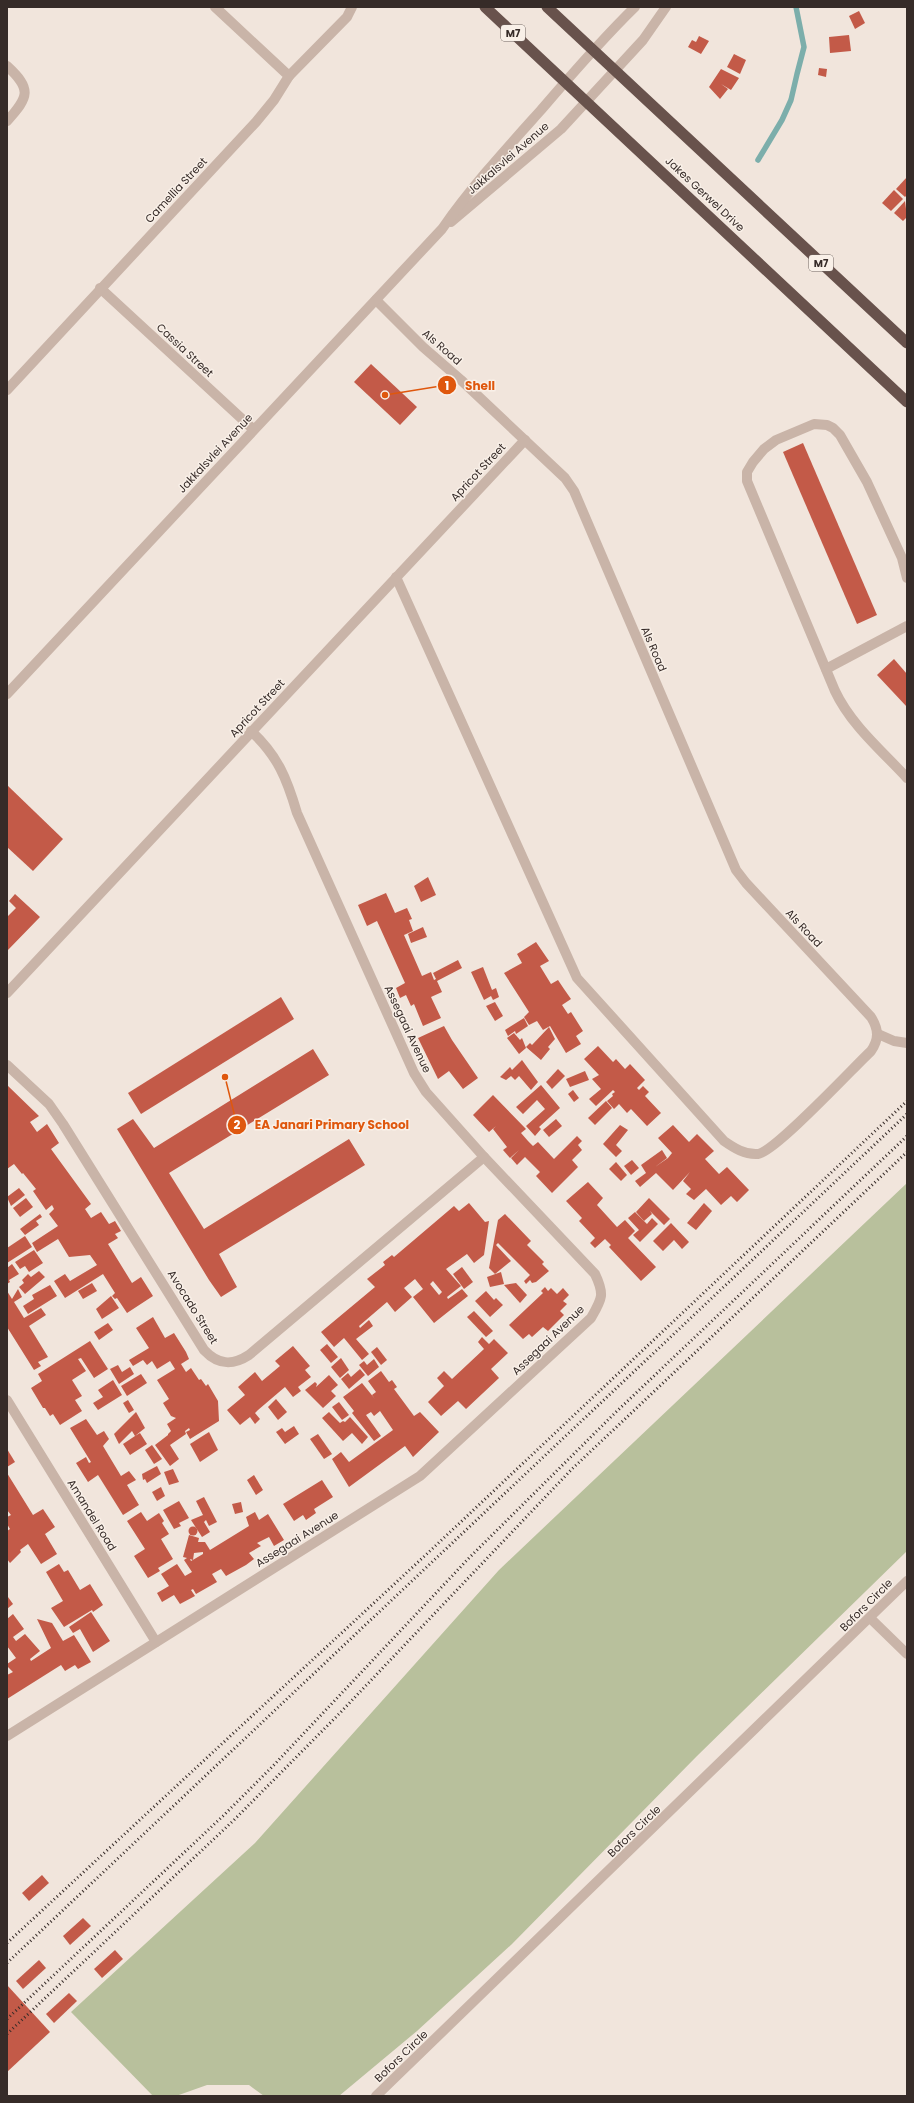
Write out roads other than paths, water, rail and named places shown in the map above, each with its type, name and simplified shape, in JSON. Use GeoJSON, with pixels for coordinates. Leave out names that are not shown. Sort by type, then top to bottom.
{"type":"FeatureCollection","features":[{"type":"Feature","properties":{"kind":"highway","name":"Jakes Gerwel Drive"},"geometry":{"type":"LineString","coordinates":[[485,7],[907,402]]}},
{"type":"Feature","properties":{"kind":"highway","name":"M7"},"geometry":{"type":"LineString","coordinates":[[547,7],[907,343]]}},
{"type":"Feature","properties":{"kind":"street"},"geometry":{"type":"LineString","coordinates":[[215,7],[289,76]]}},
{"type":"Feature","properties":{"kind":"street","name":"Camellia Street"},"geometry":{"type":"LineString","coordinates":[[7,390],[100,288],[256,122],[274,100],[289,76],[348,17],[352,7]]}},
{"type":"Feature","properties":{"kind":"street","name":"Jakkalsvlei Avenue"},"geometry":{"type":"LineString","coordinates":[[442,229],[465,196],[565,81],[635,7]]}},
{"type":"Feature","properties":{"kind":"street","name":"Jakkalsvlei Avenue"},"geometry":{"type":"LineString","coordinates":[[7,694],[253,429],[442,229],[561,129],[643,40],[666,7]]}},
{"type":"Feature","properties":{"kind":"street"},"geometry":{"type":"LineString","coordinates":[[7,66],[19,78],[24,86],[25,95],[19,108],[7,121]]}},
{"type":"Feature","properties":{"kind":"street","name":"Cassia Street"},"geometry":{"type":"LineString","coordinates":[[100,288],[253,429]]}},
{"type":"Feature","properties":{"kind":"street","name":"Als Road"},"geometry":{"type":"LineString","coordinates":[[376,300],[385,311],[423,347],[461,380],[565,478],[574,491],[736,870],[746,883],[871,1017],[878,1034]]}},
{"type":"Feature","properties":{"kind":"street"},"geometry":{"type":"LineString","coordinates":[[907,578],[902,558],[877,503],[840,435],[827,425],[814,424],[776,440],[764,449],[747,472],[748,481],[842,706],[907,778]]}},
{"type":"Feature","properties":{"kind":"street","name":"Apricot Street"},"geometry":{"type":"LineString","coordinates":[[7,993],[524,440]]}},
{"type":"Feature","properties":{"kind":"street"},"geometry":{"type":"LineString","coordinates":[[396,577],[577,978],[724,1141],[738,1151],[758,1154],[779,1141],[871,1051],[877,1043],[878,1034],[894,1041],[907,1042]]}},
{"type":"Feature","properties":{"kind":"street"},"geometry":{"type":"LineString","coordinates":[[826,669],[907,626]]}},
{"type":"Feature","properties":{"kind":"street","name":"Assegaai Avenue"},"geometry":{"type":"LineString","coordinates":[[7,1736],[420,1476],[590,1318],[602,1299],[602,1287],[595,1274],[484,1157],[426,1092],[414,1073],[301,821],[286,778],[273,755],[251,731]]}},
{"type":"Feature","properties":{"kind":"street","name":"Avocado Street"},"geometry":{"type":"LineString","coordinates":[[7,1065],[49,1104],[63,1124],[204,1350],[211,1357],[228,1364],[239,1362],[249,1355],[484,1157]]}},
{"type":"Feature","properties":{"kind":"street","name":"Amandel Road"},"geometry":{"type":"LineString","coordinates":[[7,1400],[156,1642]]}},
{"type":"Feature","properties":{"kind":"street","name":"Bofors Circle"},"geometry":{"type":"LineString","coordinates":[[376,2096],[907,1581]]}},
{"type":"Feature","properties":{"kind":"street"},"geometry":{"type":"LineString","coordinates":[[870,1618],[907,1654]]}},
{"type":"Feature","properties":{"kind":"waterway"},"geometry":{"type":"LineString","coordinates":[[758,160],[782,120],[791,100],[804,47],[796,7]]}},
{"type":"Feature","properties":{"kind":"railway"},"geometry":{"type":"LineString","coordinates":[[7,1943],[430,1551],[907,1101]]}},
{"type":"Feature","properties":{"kind":"railway"},"geometry":{"type":"LineString","coordinates":[[7,1963],[907,1114]]}},
{"type":"Feature","properties":{"kind":"railway"},"geometry":{"type":"LineString","coordinates":[[7,2019],[223,1816],[273,1766],[469,1558],[616,1412],[907,1136]]}},
{"type":"Feature","properties":{"kind":"railway"},"geometry":{"type":"LineString","coordinates":[[7,2034],[234,1820],[338,1715],[571,1470],[907,1152]]}},
{"type":"Feature","properties":{"kind":"place","name":"Shell"},"geometry":{"type":"Point","coordinates":[385,395]}},
{"type":"Feature","properties":{"kind":"place","name":"EA Janari Primary School"},"geometry":{"type":"Point","coordinates":[225,1077]}}]}
